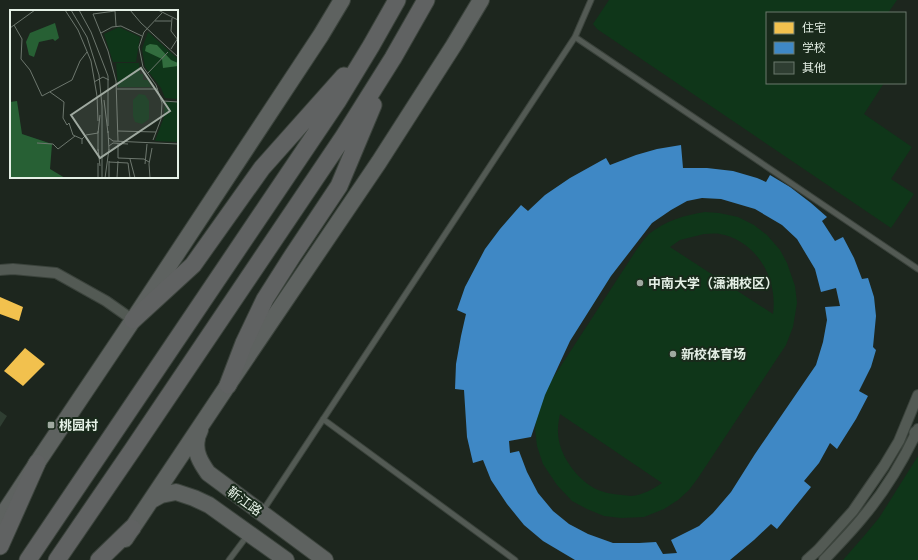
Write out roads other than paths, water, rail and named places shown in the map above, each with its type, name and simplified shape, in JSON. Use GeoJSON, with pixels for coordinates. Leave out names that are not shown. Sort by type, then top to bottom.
{"type":"FeatureCollection","features":[{"type":"Feature","properties":{"kind":"highway"},"geometry":{"type":"LineString","coordinates":[[28,560],[337,102],[397,0]]}},
{"type":"Feature","properties":{"kind":"highway"},"geometry":{"type":"LineString","coordinates":[[58,560],[336,148],[393,58],[426,0]]}},
{"type":"Feature","properties":{"kind":"highway"},"geometry":{"type":"LineString","coordinates":[[133,320],[193,265],[262,168],[371,46]]}},
{"type":"Feature","properties":{"kind":"highway"},"geometry":{"type":"LineString","coordinates":[[228,384],[244,343],[265,299],[339,186],[393,58]]}},
{"type":"Feature","properties":{"kind":"highway"},"geometry":{"type":"LineString","coordinates":[[0,546],[37,463]]}},
{"type":"Feature","properties":{"kind":"highway"},"geometry":{"type":"LineString","coordinates":[[99,560],[132,528]]}},
{"type":"Feature","properties":{"kind":"main road"},"geometry":{"type":"LineString","coordinates":[[0,519],[321,35],[342,0]]}},
{"type":"Feature","properties":{"kind":"main road"},"geometry":{"type":"LineString","coordinates":[[111,560],[228,384],[379,162],[481,0]]}},
{"type":"Feature","properties":{"kind":"main road","name":"靳江路"},"geometry":{"type":"LineString","coordinates":[[202,424],[196,440],[197,454],[208,473],[325,560]]}},
{"type":"Feature","properties":{"kind":"main road","name":"靳江路"},"geometry":{"type":"LineString","coordinates":[[152,500],[161,495],[176,492],[194,498],[209,505],[286,560]]}},
{"type":"Feature","properties":{"kind":"street"},"geometry":{"type":"LineString","coordinates":[[0,270],[13,269],[56,273],[106,301],[133,320]]}},
{"type":"Feature","properties":{"kind":"street"},"geometry":{"type":"LineString","coordinates":[[807,560],[853,511],[884,466],[898,441],[918,395]]}},
{"type":"Feature","properties":{"kind":"street"},"geometry":{"type":"LineString","coordinates":[[824,560],[864,517],[884,488],[917,432]]}},
{"type":"Feature","properties":{"kind":"lane"},"geometry":{"type":"LineString","coordinates":[[262,512],[575,38],[591,0]]}},
{"type":"Feature","properties":{"kind":"lane"},"geometry":{"type":"LineString","coordinates":[[575,38],[918,268]]}},
{"type":"Feature","properties":{"kind":"lane"},"geometry":{"type":"LineString","coordinates":[[323,419],[515,560]]}},
{"type":"Feature","properties":{"kind":"lane"},"geometry":{"type":"LineString","coordinates":[[229,560],[248,533]]}},
{"type":"Feature","properties":{"kind":"place","name":"中南大学（潇湘校区）"},"geometry":{"type":"Point","coordinates":[640,283]}},
{"type":"Feature","properties":{"kind":"place","name":"新校体育场"},"geometry":{"type":"Point","coordinates":[673,354]}},
{"type":"Feature","properties":{"kind":"place","name":"桃园村"},"geometry":{"type":"Point","coordinates":[51,425]}}]}
